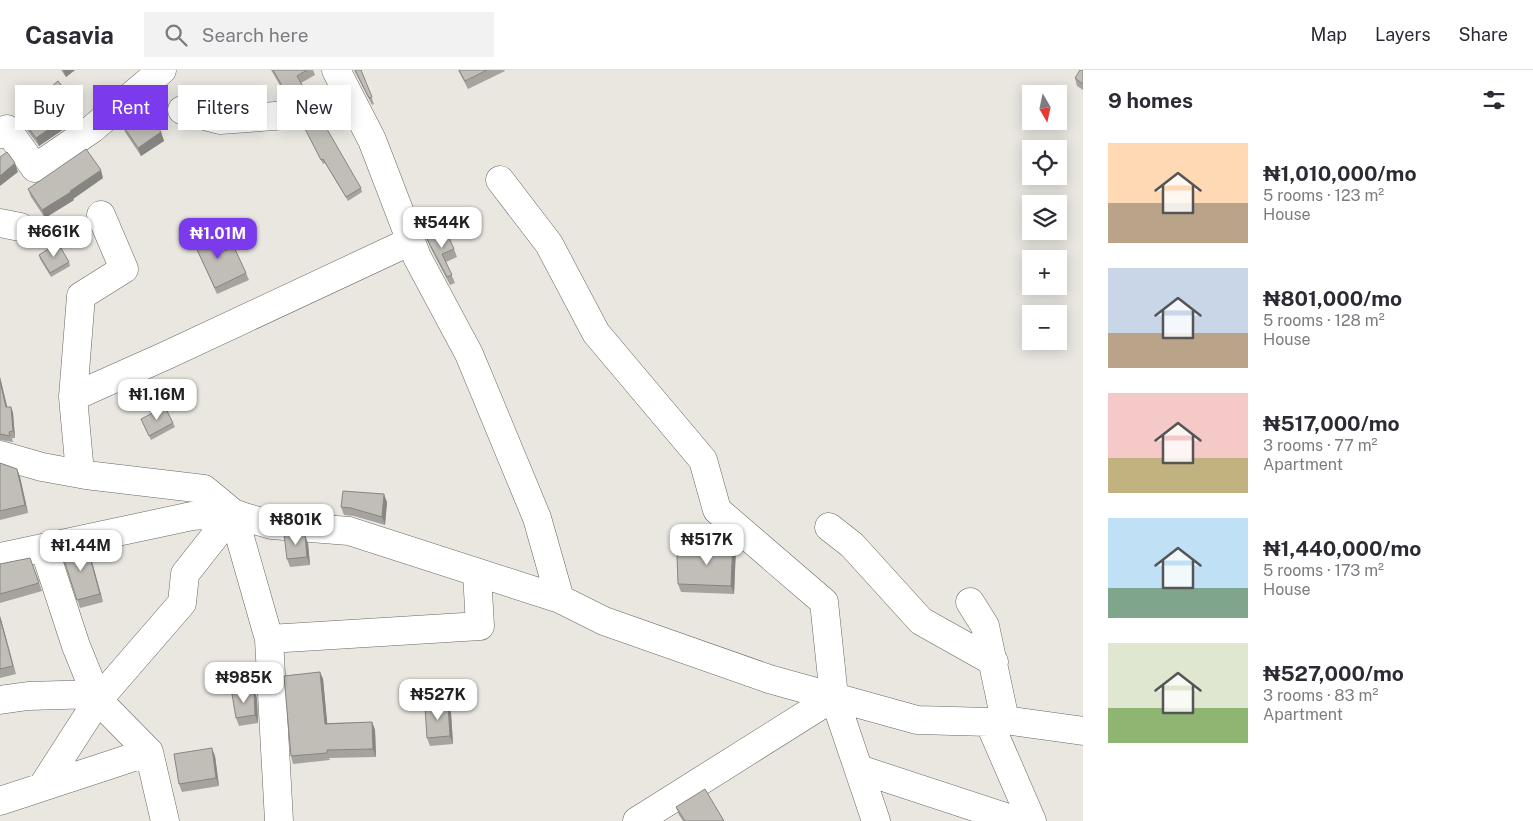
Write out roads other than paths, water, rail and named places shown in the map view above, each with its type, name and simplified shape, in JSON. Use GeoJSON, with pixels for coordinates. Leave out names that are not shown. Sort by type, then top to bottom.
{"type":"FeatureCollection","features":[{"type":"Feature","properties":{"kind":"street"},"geometry":{"type":"LineString","coordinates":[[0,134],[7,129],[35,168],[92,128],[162,70]]}},
{"type":"Feature","properties":{"kind":"street"},"geometry":{"type":"LineString","coordinates":[[336,70],[372,140],[417,257],[473,364],[537,518],[560,599]]}},
{"type":"Feature","properties":{"kind":"street"},"geometry":{"type":"LineString","coordinates":[[267,117],[356,110]]}},
{"type":"Feature","properties":{"kind":"street"},"geometry":{"type":"LineString","coordinates":[[500,180],[549,244],[596,334],[703,460],[717,510],[824,602],[834,697],[876,821]]}},
{"type":"Feature","properties":{"kind":"street"},"geometry":{"type":"LineString","coordinates":[[80,473],[73,396],[81,296],[124,268],[101,215]]}},
{"type":"Feature","properties":{"kind":"street"},"geometry":{"type":"LineString","coordinates":[[73,396],[165,356],[411,241]]}},
{"type":"Feature","properties":{"kind":"street"},"geometry":{"type":"LineString","coordinates":[[0,455],[42,467],[204,489],[232,513],[268,639],[279,821]]}},
{"type":"Feature","properties":{"kind":"street"},"geometry":{"type":"LineString","coordinates":[[42,787],[97,697],[182,603],[185,574],[232,513]]}},
{"type":"Feature","properties":{"kind":"street"},"geometry":{"type":"LineString","coordinates":[[0,557],[192,516],[232,513],[272,525],[349,531],[560,599],[604,622],[770,679],[917,720],[997,721],[1083,731]]}},
{"type":"Feature","properties":{"kind":"street"},"geometry":{"type":"LineString","coordinates":[[828,527],[852,545],[921,621],[994,662]]}},
{"type":"Feature","properties":{"kind":"street"},"geometry":{"type":"LineString","coordinates":[[44,548],[76,646],[97,697],[149,752],[165,821]]}},
{"type":"Feature","properties":{"kind":"street"},"geometry":{"type":"LineString","coordinates":[[268,639],[480,626],[477,572]]}},
{"type":"Feature","properties":{"kind":"street"},"geometry":{"type":"LineString","coordinates":[[970,602],[985,626],[994,662],[997,721],[1032,821]]}},
{"type":"Feature","properties":{"kind":"street"},"geometry":{"type":"LineString","coordinates":[[0,700],[28,696],[97,697]]}},
{"type":"Feature","properties":{"kind":"street"},"geometry":{"type":"LineString","coordinates":[[637,821],[834,697]]}},
{"type":"Feature","properties":{"kind":"street"},"geometry":{"type":"LineString","coordinates":[[0,801],[149,752]]}},
{"type":"Feature","properties":{"kind":"street"},"geometry":{"type":"LineString","coordinates":[[859,769],[1017,821]]}}]}
